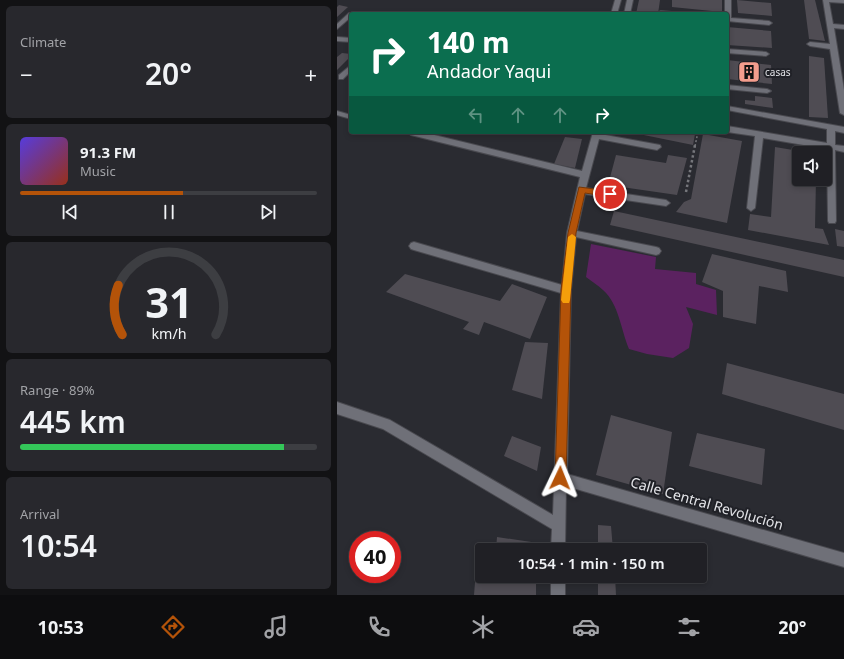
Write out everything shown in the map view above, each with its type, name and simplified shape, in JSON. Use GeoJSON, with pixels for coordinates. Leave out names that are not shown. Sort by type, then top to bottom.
{"type":"FeatureCollection","features":[{"type":"Feature","properties":{"kind":"street"},"geometry":{"type":"LineString","coordinates":[[615,12],[618,0]]}},
{"type":"Feature","properties":{"kind":"street"},"geometry":{"type":"LineString","coordinates":[[628,12],[631,0]]}},
{"type":"Feature","properties":{"kind":"street"},"geometry":{"type":"LineString","coordinates":[[727,12],[728,0]]}},
{"type":"Feature","properties":{"kind":"street"},"geometry":{"type":"LineString","coordinates":[[844,1],[828,0],[834,46],[843,89],[844,113]]}},
{"type":"Feature","properties":{"kind":"street"},"geometry":{"type":"LineString","coordinates":[[337,27],[349,16]]}},
{"type":"Feature","properties":{"kind":"street"},"geometry":{"type":"LineString","coordinates":[[729,19],[769,23]]}},
{"type":"Feature","properties":{"kind":"street"},"geometry":{"type":"LineString","coordinates":[[831,26],[844,27]]}},
{"type":"Feature","properties":{"kind":"street"},"geometry":{"type":"LineString","coordinates":[[337,39],[349,40]]}},
{"type":"Feature","properties":{"kind":"street"},"geometry":{"type":"LineString","coordinates":[[810,44],[834,46]]}},
{"type":"Feature","properties":{"kind":"street"},"geometry":{"type":"LineString","coordinates":[[729,51],[766,54]]}},
{"type":"Feature","properties":{"kind":"street"},"geometry":{"type":"LineString","coordinates":[[836,55],[844,56]]}},
{"type":"Feature","properties":{"kind":"street"},"geometry":{"type":"LineString","coordinates":[[341,77],[349,70]]}},
{"type":"Feature","properties":{"kind":"street"},"geometry":{"type":"LineString","coordinates":[[729,87],[767,91]]}},
{"type":"Feature","properties":{"kind":"street"},"geometry":{"type":"LineString","coordinates":[[738,88],[738,97]]}},
{"type":"Feature","properties":{"kind":"street"},"geometry":{"type":"LineString","coordinates":[[729,108],[844,130]]}},
{"type":"Feature","properties":{"kind":"street"},"geometry":{"type":"LineString","coordinates":[[337,113],[349,116]]}},
{"type":"Feature","properties":{"kind":"street"},"geometry":{"type":"LineString","coordinates":[[831,128],[832,146]]}},
{"type":"Feature","properties":{"kind":"street"},"geometry":{"type":"LineString","coordinates":[[729,129],[826,146]]}},
{"type":"Feature","properties":{"kind":"street"},"geometry":{"type":"LineString","coordinates":[[419,134],[585,175]]}},
{"type":"Feature","properties":{"kind":"street"},"geometry":{"type":"LineString","coordinates":[[558,543],[566,290],[572,233],[585,175],[596,134],[657,147]]}},
{"type":"Feature","properties":{"kind":"street"},"geometry":{"type":"LineString","coordinates":[[751,208],[759,135]]}},
{"type":"Feature","properties":{"kind":"street"},"geometry":{"type":"LineString","coordinates":[[832,147],[844,149]]}},
{"type":"Feature","properties":{"kind":"street"},"geometry":{"type":"LineString","coordinates":[[832,186],[832,222]]}},
{"type":"Feature","properties":{"kind":"street"},"geometry":{"type":"LineString","coordinates":[[582,190],[666,203]]}},
{"type":"Feature","properties":{"kind":"street"},"geometry":{"type":"LineString","coordinates":[[572,233],[656,251]]}},
{"type":"Feature","properties":{"kind":"street"},"geometry":{"type":"LineString","coordinates":[[414,246],[566,290]]}},
{"type":"Feature","properties":{"kind":"street"},"geometry":{"type":"LineString","coordinates":[[337,408],[386,424],[558,525]]}},
{"type":"Feature","properties":{"kind":"street","name":"Calle Central Revolución"},"geometry":{"type":"LineString","coordinates":[[560,478],[844,560]]}},
{"type":"Feature","properties":{"kind":"street"},"geometry":{"type":"LineString","coordinates":[[558,583],[558,595]]}},
{"type":"Feature","properties":{"kind":"path"},"geometry":{"type":"LineString","coordinates":[[686,192],[698,134]]}},
{"type":"Feature","properties":{"kind":"shaded area"},"geometry":{"type":"Polygon","coordinates":[[[591,244],[656,257],[655,269],[696,273],[696,284],[716,290],[717,315],[686,307],[693,324],[689,348],[673,358],[647,354],[629,349],[613,302],[599,286],[586,277],[591,244]]]}},
{"type":"Feature","properties":{"kind":"building"},"geometry":{"type":"Polygon","coordinates":[[[639,0],[660,0],[658,12],[636,12],[639,0]]]}},
{"type":"Feature","properties":{"kind":"building"},"geometry":{"type":"Polygon","coordinates":[[[672,0],[722,0],[722,12],[672,7],[672,0]]]}},
{"type":"Feature","properties":{"kind":"building"},"geometry":{"type":"Polygon","coordinates":[[[737,0],[771,3],[772,16],[738,13],[737,0]]]}},
{"type":"Feature","properties":{"kind":"building"},"geometry":{"type":"Polygon","coordinates":[[[804,0],[815,0],[825,41],[809,39],[804,0]]]}},
{"type":"Feature","properties":{"kind":"building"},"geometry":{"type":"Polygon","coordinates":[[[339,5],[348,7],[337,17],[337,7],[339,5]]]}},
{"type":"Feature","properties":{"kind":"building","name":"casas"},"geometry":{"type":"Polygon","coordinates":[[[729,27],[771,31],[772,48],[729,45],[729,27]]]}},
{"type":"Feature","properties":{"kind":"building"},"geometry":{"type":"Polygon","coordinates":[[[342,53],[349,54],[349,58],[337,70],[337,57],[342,53]]]}},
{"type":"Feature","properties":{"kind":"building"},"geometry":{"type":"Polygon","coordinates":[[[809,56],[824,58],[828,118],[809,117],[809,56]]]}},
{"type":"Feature","properties":{"kind":"building","name":"casas"},"geometry":{"type":"Polygon","coordinates":[[[729,60],[771,65],[772,84],[729,79],[729,60]]]}},
{"type":"Feature","properties":{"kind":"building","name":"casas"},"geometry":{"type":"Polygon","coordinates":[[[755,96],[772,98],[773,108],[745,104],[745,100],[755,101],[755,96]]]}},
{"type":"Feature","properties":{"kind":"building"},"geometry":{"type":"Polygon","coordinates":[[[639,134],[695,134],[693,145],[639,134]]]}},
{"type":"Feature","properties":{"kind":"building"},"geometry":{"type":"Polygon","coordinates":[[[703,134],[742,141],[727,223],[676,212],[684,202],[691,199],[703,134]]]}},
{"type":"Feature","properties":{"kind":"building"},"geometry":{"type":"Polygon","coordinates":[[[565,137],[582,139],[575,168],[554,164],[565,137]]]}},
{"type":"Feature","properties":{"kind":"building"},"geometry":{"type":"Polygon","coordinates":[[[775,147],[792,150],[792,186],[816,186],[815,228],[823,229],[829,245],[748,230],[750,214],[771,217],[775,147]]]}},
{"type":"Feature","properties":{"kind":"building"},"geometry":{"type":"Polygon","coordinates":[[[616,155],[666,163],[668,155],[687,158],[677,195],[608,185],[616,155]]]}},
{"type":"Feature","properties":{"kind":"building"},"geometry":{"type":"Polygon","coordinates":[[[614,211],[844,260],[844,277],[610,225],[614,211]]]}},
{"type":"Feature","properties":{"kind":"building"},"geometry":{"type":"Polygon","coordinates":[[[835,229],[844,231],[844,247],[837,246],[835,229]]]}},
{"type":"Feature","properties":{"kind":"building"},"geometry":{"type":"Polygon","coordinates":[[[712,254],[786,271],[788,292],[759,286],[756,324],[723,317],[723,291],[702,282],[712,254]]]}},
{"type":"Feature","properties":{"kind":"building"},"geometry":{"type":"Polygon","coordinates":[[[405,274],[500,301],[512,284],[547,297],[530,339],[484,322],[479,335],[463,329],[469,322],[386,292],[405,274]]]}},
{"type":"Feature","properties":{"kind":"building"},"geometry":{"type":"Polygon","coordinates":[[[525,342],[548,343],[542,399],[512,390],[525,342]]]}},
{"type":"Feature","properties":{"kind":"building"},"geometry":{"type":"Polygon","coordinates":[[[727,363],[844,394],[844,430],[722,394],[727,363]]]}},
{"type":"Feature","properties":{"kind":"building"},"geometry":{"type":"Polygon","coordinates":[[[611,415],[672,432],[663,494],[596,475],[611,415]]]}},
{"type":"Feature","properties":{"kind":"building"},"geometry":{"type":"Polygon","coordinates":[[[697,433],[765,449],[762,485],[689,466],[697,433]]]}},
{"type":"Feature","properties":{"kind":"building"},"geometry":{"type":"Polygon","coordinates":[[[512,436],[541,447],[537,471],[504,456],[512,436]]]}},
{"type":"Feature","properties":{"kind":"building"},"geometry":{"type":"Polygon","coordinates":[[[598,525],[611,526],[612,543],[598,543],[598,525]]]}},
{"type":"Feature","properties":{"kind":"building"},"geometry":{"type":"Polygon","coordinates":[[[497,537],[538,543],[497,543],[497,537]]]}},
{"type":"Feature","properties":{"kind":"building"},"geometry":{"type":"Polygon","coordinates":[[[475,582],[536,583],[536,595],[474,595],[475,582]]]}},
{"type":"Feature","properties":{"kind":"building"},"geometry":{"type":"Polygon","coordinates":[[[598,583],[615,583],[616,595],[598,595],[598,583]]]}},
{"type":"Feature","properties":{"kind":"slow traffic"},"geometry":{"type":"LineString","coordinates":[[566,300],[572,237]]}},
{"type":"Feature","properties":{"kind":"place","name":"casas"},"geometry":{"type":"Point","coordinates":[749,72]}},
{"type":"Feature","properties":{"kind":"route"},"geometry":{"type":"LineString","coordinates":[[560,478],[566,290],[572,233],[582,190],[610,194]]}}]}
